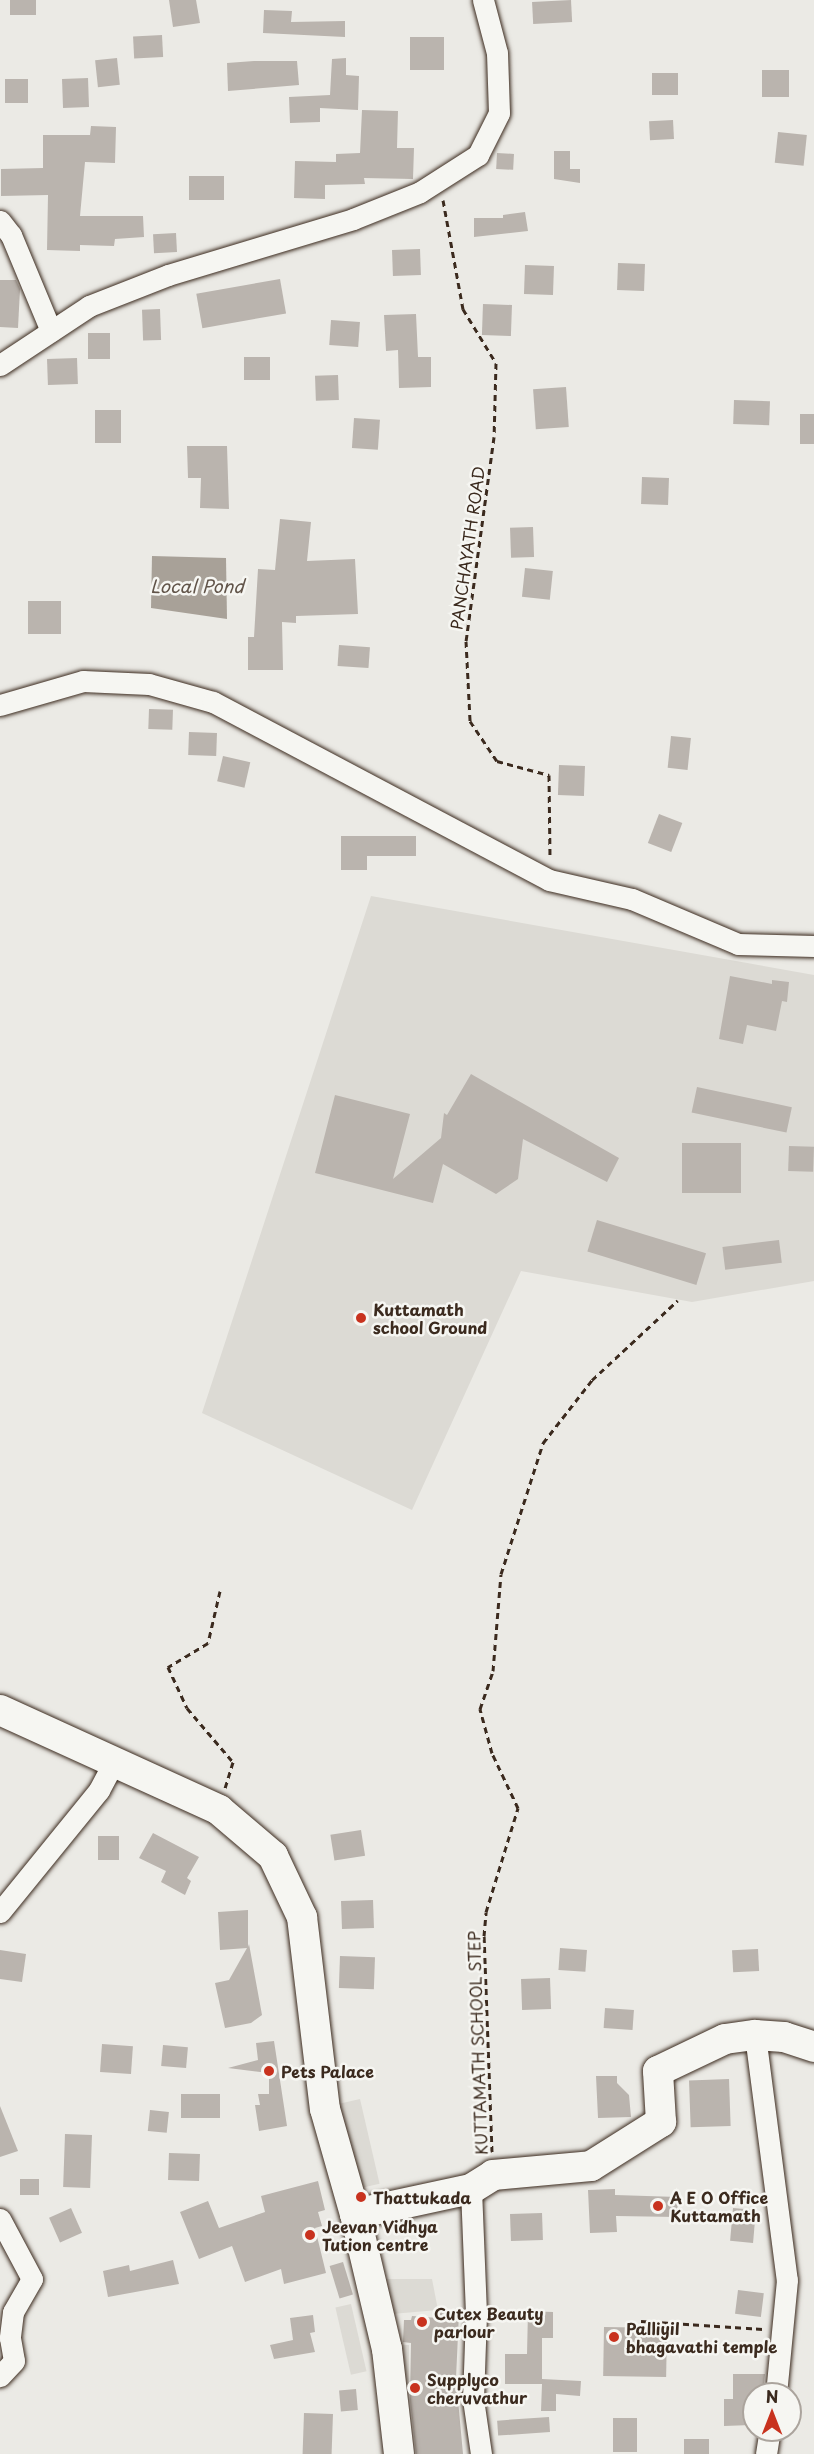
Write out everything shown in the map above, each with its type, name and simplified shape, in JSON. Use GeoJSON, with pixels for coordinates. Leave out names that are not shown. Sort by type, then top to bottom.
{"type":"FeatureCollection","features":[{"type":"Feature","properties":{"kind":"main road"},"geometry":{"type":"LineString","coordinates":[[0,1710],[115,1760],[219,1810],[273,1856],[302,1917],[325,2109],[355,2214],[387,2349],[399,2454]]}},
{"type":"Feature","properties":{"kind":"main road"},"geometry":{"type":"LineString","coordinates":[[355,2214],[482,2182],[591,2166],[661,2122],[658,2071],[725,2039],[755,2035],[784,2037],[814,2047]]}},
{"type":"Feature","properties":{"kind":"street"},"geometry":{"type":"LineString","coordinates":[[0,365],[89,306],[158,279],[353,219],[436,182],[478,155],[499,113],[497,53],[483,0]]}},
{"type":"Feature","properties":{"kind":"street"},"geometry":{"type":"LineString","coordinates":[[0,221],[11,235],[51,331]]}},
{"type":"Feature","properties":{"kind":"street"},"geometry":{"type":"LineString","coordinates":[[0,705],[83,681],[149,684],[213,702],[549,880],[632,899],[738,944],[814,946]]}},
{"type":"Feature","properties":{"kind":"street"},"geometry":{"type":"LineString","coordinates":[[0,1912],[99,1790],[115,1760]]}},
{"type":"Feature","properties":{"kind":"street"},"geometry":{"type":"LineString","coordinates":[[755,2035],[787,2280],[778,2382]]}},
{"type":"Feature","properties":{"kind":"street"},"geometry":{"type":"LineString","coordinates":[[481,2454],[473,2399],[482,2182]]}},
{"type":"Feature","properties":{"kind":"street"},"geometry":{"type":"LineString","coordinates":[[0,2218],[32,2279],[13,2312],[10,2337],[14,2361],[0,2376]]}},
{"type":"Feature","properties":{"kind":"path","name":"PANCHAYATH ROAD"},"geometry":{"type":"LineString","coordinates":[[436,182],[453,240],[463,309],[496,363],[494,437],[466,642],[470,721],[497,761],[549,775],[552,815],[549,880]]}},
{"type":"Feature","properties":{"kind":"path","name":"KUTTAMATH SCHOOL STEP"},"geometry":{"type":"LineString","coordinates":[[482,2182],[486,1912],[518,1808],[492,1753],[480,1709],[493,1671],[501,1574],[517,1531],[543,1443],[592,1380],[678,1300]]}},
{"type":"Feature","properties":{"kind":"path"},"geometry":{"type":"LineString","coordinates":[[219,1810],[232,1762],[187,1708],[168,1667],[208,1643],[220,1591]]}},
{"type":"Feature","properties":{"kind":"path"},"geometry":{"type":"LineString","coordinates":[[641,2321],[783,2330]]}},
{"type":"Feature","properties":{"kind":"shaded area"},"geometry":{"type":"Polygon","coordinates":[[[371,896],[814,975],[814,1281],[692,1302],[521,1271],[412,1510],[202,1413],[371,896]]]}},
{"type":"Feature","properties":{"kind":"shaded area"},"geometry":{"type":"Polygon","coordinates":[[[360,2099],[380,2184],[353,2190],[334,2105],[360,2099]]]}},
{"type":"Feature","properties":{"kind":"shaded area"},"geometry":{"type":"Polygon","coordinates":[[[385,2279],[432,2279],[438,2310],[392,2314],[385,2279]]]}},
{"type":"Feature","properties":{"kind":"shaded area"},"geometry":{"type":"Polygon","coordinates":[[[351,2304],[367,2371],[351,2375],[335,2308],[351,2304]]]}},
{"type":"Feature","properties":{"kind":"shaded area"},"geometry":{"type":"Polygon","coordinates":[[[396,2345],[409,2345],[409,2387],[400,2387],[396,2345]]]}},
{"type":"Feature","properties":{"kind":"water","name":"Local Pond"},"geometry":{"type":"Polygon","coordinates":[[[152,556],[226,558],[227,619],[151,608],[152,556]]]}},
{"type":"Feature","properties":{"kind":"building"},"geometry":{"type":"Polygon","coordinates":[[[10,0],[36,0],[36,15],[10,15],[10,0]]]}},
{"type":"Feature","properties":{"kind":"building"},"geometry":{"type":"Polygon","coordinates":[[[169,0],[196,0],[200,23],[173,27],[169,0]]]}},
{"type":"Feature","properties":{"kind":"building"},"geometry":{"type":"Polygon","coordinates":[[[571,0],[572,22],[533,24],[532,2],[571,0]]]}},
{"type":"Feature","properties":{"kind":"building"},"geometry":{"type":"Polygon","coordinates":[[[264,10],[292,11],[291,22],[345,21],[345,37],[263,33],[264,10]]]}},
{"type":"Feature","properties":{"kind":"building"},"geometry":{"type":"Polygon","coordinates":[[[162,35],[163,57],[134,58],[133,37],[162,35]]]}},
{"type":"Feature","properties":{"kind":"building"},"geometry":{"type":"Polygon","coordinates":[[[410,37],[444,37],[444,70],[410,70],[410,37]]]}},
{"type":"Feature","properties":{"kind":"building"},"geometry":{"type":"Polygon","coordinates":[[[117,58],[120,85],[98,87],[95,60],[117,58]]]}},
{"type":"Feature","properties":{"kind":"building"},"geometry":{"type":"Polygon","coordinates":[[[346,58],[346,75],[359,76],[358,110],[320,108],[320,122],[290,123],[289,97],[330,95],[332,59],[346,58]]]}},
{"type":"Feature","properties":{"kind":"building"},"geometry":{"type":"Polygon","coordinates":[[[297,61],[299,85],[228,91],[227,63],[297,61]]]}},
{"type":"Feature","properties":{"kind":"building"},"geometry":{"type":"Polygon","coordinates":[[[762,70],[789,70],[789,97],[762,97],[762,70]]]}},
{"type":"Feature","properties":{"kind":"building"},"geometry":{"type":"Polygon","coordinates":[[[652,73],[678,73],[678,95],[652,95],[652,73]]]}},
{"type":"Feature","properties":{"kind":"building"},"geometry":{"type":"Polygon","coordinates":[[[88,78],[89,107],[63,108],[62,79],[88,78]]]}},
{"type":"Feature","properties":{"kind":"building"},"geometry":{"type":"Polygon","coordinates":[[[5,79],[28,79],[28,103],[5,103],[5,79]]]}},
{"type":"Feature","properties":{"kind":"building"},"geometry":{"type":"Polygon","coordinates":[[[362,110],[398,111],[397,148],[414,148],[413,179],[364,178],[365,184],[325,185],[325,199],[294,198],[295,161],[336,162],[336,154],[360,153],[362,110]]]}},
{"type":"Feature","properties":{"kind":"building"},"geometry":{"type":"Polygon","coordinates":[[[673,120],[674,139],[650,140],[649,121],[673,120]]]}},
{"type":"Feature","properties":{"kind":"building"},"geometry":{"type":"Polygon","coordinates":[[[91,126],[116,127],[115,163],[85,162],[80,216],[143,216],[144,237],[115,239],[114,246],[80,245],[80,251],[47,250],[48,195],[1,196],[1,169],[43,168],[43,135],[90,135],[91,126]]]}},
{"type":"Feature","properties":{"kind":"building"},"geometry":{"type":"Polygon","coordinates":[[[778,132],[807,135],[804,166],[775,163],[778,132]]]}},
{"type":"Feature","properties":{"kind":"building"},"geometry":{"type":"Polygon","coordinates":[[[554,151],[570,151],[570,169],[580,169],[580,183],[554,179],[554,151]]]}},
{"type":"Feature","properties":{"kind":"building"},"geometry":{"type":"Polygon","coordinates":[[[497,153],[514,154],[513,170],[496,169],[497,153]]]}},
{"type":"Feature","properties":{"kind":"building"},"geometry":{"type":"Polygon","coordinates":[[[189,176],[224,176],[224,200],[189,200],[189,176]]]}},
{"type":"Feature","properties":{"kind":"building"},"geometry":{"type":"Polygon","coordinates":[[[525,212],[528,231],[474,237],[474,218],[503,218],[503,215],[525,212]]]}},
{"type":"Feature","properties":{"kind":"building"},"geometry":{"type":"Polygon","coordinates":[[[176,233],[177,252],[154,253],[153,234],[176,233]]]}},
{"type":"Feature","properties":{"kind":"building"},"geometry":{"type":"Polygon","coordinates":[[[420,249],[421,275],[393,276],[392,250],[420,249]]]}},
{"type":"Feature","properties":{"kind":"building"},"geometry":{"type":"Polygon","coordinates":[[[618,263],[645,264],[644,291],[617,290],[618,263]]]}},
{"type":"Feature","properties":{"kind":"building"},"geometry":{"type":"Polygon","coordinates":[[[525,265],[554,266],[553,295],[524,294],[525,265]]]}},
{"type":"Feature","properties":{"kind":"building"},"geometry":{"type":"Polygon","coordinates":[[[280,279],[286,313],[202,328],[196,294],[280,279]]]}},
{"type":"Feature","properties":{"kind":"building"},"geometry":{"type":"Polygon","coordinates":[[[0,280],[16,280],[20,289],[18,328],[0,327],[0,280]]]}},
{"type":"Feature","properties":{"kind":"building"},"geometry":{"type":"Polygon","coordinates":[[[483,304],[512,305],[511,336],[482,335],[483,304]]]}},
{"type":"Feature","properties":{"kind":"building"},"geometry":{"type":"Polygon","coordinates":[[[160,309],[161,340],[143,341],[142,310],[160,309]]]}},
{"type":"Feature","properties":{"kind":"building"},"geometry":{"type":"Polygon","coordinates":[[[416,314],[418,357],[431,357],[431,387],[399,388],[398,350],[386,351],[384,315],[416,314]]]}},
{"type":"Feature","properties":{"kind":"building"},"geometry":{"type":"Polygon","coordinates":[[[331,320],[360,322],[358,347],[329,345],[331,320]]]}},
{"type":"Feature","properties":{"kind":"building"},"geometry":{"type":"Polygon","coordinates":[[[88,333],[110,333],[110,359],[88,359],[88,333]]]}},
{"type":"Feature","properties":{"kind":"building"},"geometry":{"type":"Polygon","coordinates":[[[244,357],[270,357],[270,380],[244,380],[244,357]]]}},
{"type":"Feature","properties":{"kind":"building"},"geometry":{"type":"Polygon","coordinates":[[[77,358],[78,384],[48,385],[47,359],[77,358]]]}},
{"type":"Feature","properties":{"kind":"building"},"geometry":{"type":"Polygon","coordinates":[[[338,375],[339,400],[316,401],[315,376],[338,375]]]}},
{"type":"Feature","properties":{"kind":"building"},"geometry":{"type":"Polygon","coordinates":[[[566,387],[569,427],[536,429],[533,389],[566,387]]]}},
{"type":"Feature","properties":{"kind":"building"},"geometry":{"type":"Polygon","coordinates":[[[734,400],[770,401],[769,425],[733,424],[734,400]]]}},
{"type":"Feature","properties":{"kind":"building"},"geometry":{"type":"Polygon","coordinates":[[[95,410],[121,410],[121,443],[95,443],[95,410]]]}},
{"type":"Feature","properties":{"kind":"building"},"geometry":{"type":"Polygon","coordinates":[[[800,414],[814,414],[814,444],[800,444],[800,414]]]}},
{"type":"Feature","properties":{"kind":"building"},"geometry":{"type":"Polygon","coordinates":[[[354,418],[380,420],[378,450],[352,448],[354,418]]]}},
{"type":"Feature","properties":{"kind":"building"},"geometry":{"type":"Polygon","coordinates":[[[187,446],[227,446],[229,509],[200,508],[201,478],[188,478],[187,446]]]}},
{"type":"Feature","properties":{"kind":"building"},"geometry":{"type":"Polygon","coordinates":[[[642,477],[669,478],[668,505],[641,504],[642,477]]]}},
{"type":"Feature","properties":{"kind":"building"},"geometry":{"type":"Polygon","coordinates":[[[280,519],[311,522],[307,561],[355,559],[358,614],[296,616],[296,623],[282,622],[283,670],[248,670],[248,637],[254,637],[258,569],[275,570],[280,519]]]}},
{"type":"Feature","properties":{"kind":"building"},"geometry":{"type":"Polygon","coordinates":[[[533,527],[534,557],[511,558],[510,528],[533,527]]]}},
{"type":"Feature","properties":{"kind":"building"},"geometry":{"type":"Polygon","coordinates":[[[525,568],[553,571],[550,600],[522,597],[525,568]]]}},
{"type":"Feature","properties":{"kind":"building"},"geometry":{"type":"Polygon","coordinates":[[[28,601],[61,601],[61,634],[28,634],[28,601]]]}},
{"type":"Feature","properties":{"kind":"building"},"geometry":{"type":"Polygon","coordinates":[[[339,645],[370,647],[368,668],[338,666],[339,645]]]}},
{"type":"Feature","properties":{"kind":"building"},"geometry":{"type":"Polygon","coordinates":[[[149,709],[173,710],[172,730],[148,729],[149,709]]]}},
{"type":"Feature","properties":{"kind":"building"},"geometry":{"type":"Polygon","coordinates":[[[189,732],[217,733],[216,756],[188,755],[189,732]]]}},
{"type":"Feature","properties":{"kind":"building"},"geometry":{"type":"Polygon","coordinates":[[[671,736],[691,738],[688,770],[668,768],[671,736]]]}},
{"type":"Feature","properties":{"kind":"building"},"geometry":{"type":"Polygon","coordinates":[[[223,756],[250,762],[244,788],[217,781],[223,756]]]}},
{"type":"Feature","properties":{"kind":"building"},"geometry":{"type":"Polygon","coordinates":[[[559,765],[585,766],[584,796],[558,795],[559,765]]]}},
{"type":"Feature","properties":{"kind":"building"},"geometry":{"type":"Polygon","coordinates":[[[659,814],[682,823],[671,852],[648,843],[659,814]]]}},
{"type":"Feature","properties":{"kind":"building"},"geometry":{"type":"Polygon","coordinates":[[[341,836],[416,836],[416,856],[367,856],[367,870],[341,870],[341,836]]]}},
{"type":"Feature","properties":{"kind":"building"},"geometry":{"type":"Polygon","coordinates":[[[730,976],[772,984],[772,980],[789,982],[787,1002],[782,1001],[776,1031],[747,1025],[743,1044],[719,1039],[730,976]]]}},
{"type":"Feature","properties":{"kind":"building"},"geometry":{"type":"Polygon","coordinates":[[[471,1074],[619,1158],[607,1182],[523,1139],[518,1179],[496,1194],[443,1164],[433,1203],[315,1173],[335,1095],[410,1114],[393,1179],[441,1138],[444,1113],[447,1115],[471,1074]]]}},
{"type":"Feature","properties":{"kind":"building"},"geometry":{"type":"Polygon","coordinates":[[[697,1087],[792,1107],[786,1133],[692,1112],[697,1087]]]}},
{"type":"Feature","properties":{"kind":"building"},"geometry":{"type":"Polygon","coordinates":[[[682,1143],[741,1143],[741,1193],[682,1193],[682,1143]]]}},
{"type":"Feature","properties":{"kind":"building"},"geometry":{"type":"Polygon","coordinates":[[[789,1146],[814,1147],[813,1172],[788,1171],[789,1146]]]}},
{"type":"Feature","properties":{"kind":"building"},"geometry":{"type":"Polygon","coordinates":[[[597,1220],[706,1253],[696,1285],[587,1252],[597,1220]]]}},
{"type":"Feature","properties":{"kind":"building"},"geometry":{"type":"Polygon","coordinates":[[[779,1240],[782,1263],[725,1270],[722,1247],[779,1240]]]}},
{"type":"Feature","properties":{"kind":"building"},"geometry":{"type":"Polygon","coordinates":[[[361,1830],[365,1856],[334,1861],[330,1835],[361,1830]]]}},
{"type":"Feature","properties":{"kind":"building"},"geometry":{"type":"Polygon","coordinates":[[[153,1833],[199,1857],[187,1878],[191,1881],[185,1895],[161,1882],[166,1871],[139,1858],[153,1833]]]}},
{"type":"Feature","properties":{"kind":"building"},"geometry":{"type":"Polygon","coordinates":[[[98,1836],[119,1836],[119,1860],[98,1860],[98,1836]]]}},
{"type":"Feature","properties":{"kind":"building"},"geometry":{"type":"Polygon","coordinates":[[[373,1900],[374,1928],[342,1929],[341,1901],[373,1900]]]}},
{"type":"Feature","properties":{"kind":"building"},"geometry":{"type":"Polygon","coordinates":[[[248,1910],[248,1947],[249,1944],[262,2015],[251,2023],[225,2028],[215,1983],[229,1980],[247,1948],[220,1950],[218,1912],[248,1910]]]}},
{"type":"Feature","properties":{"kind":"building"},"geometry":{"type":"Polygon","coordinates":[[[560,1948],[587,1950],[585,1972],[558,1970],[560,1948]]]}},
{"type":"Feature","properties":{"kind":"building"},"geometry":{"type":"Polygon","coordinates":[[[758,1949],[759,1971],[733,1972],[732,1950],[758,1949]]]}},
{"type":"Feature","properties":{"kind":"building"},"geometry":{"type":"Polygon","coordinates":[[[0,1950],[26,1954],[22,1982],[0,1979],[0,1950]]]}},
{"type":"Feature","properties":{"kind":"building"},"geometry":{"type":"Polygon","coordinates":[[[340,1956],[375,1957],[374,1989],[339,1988],[340,1956]]]}},
{"type":"Feature","properties":{"kind":"building"},"geometry":{"type":"Polygon","coordinates":[[[550,1978],[551,2009],[522,2010],[521,1979],[550,1978]]]}},
{"type":"Feature","properties":{"kind":"building"},"geometry":{"type":"Polygon","coordinates":[[[605,2008],[634,2010],[633,2030],[604,2028],[605,2008]]]}},
{"type":"Feature","properties":{"kind":"building"},"geometry":{"type":"Polygon","coordinates":[[[274,2041],[287,2126],[259,2131],[255,2105],[260,2105],[258,2094],[269,2094],[269,2073],[228,2068],[258,2060],[256,2043],[274,2041]]]}},
{"type":"Feature","properties":{"kind":"building"},"geometry":{"type":"Polygon","coordinates":[[[102,2044],[133,2046],[131,2074],[100,2072],[102,2044]]]}},
{"type":"Feature","properties":{"kind":"building"},"geometry":{"type":"Polygon","coordinates":[[[163,2045],[188,2047],[186,2068],[161,2066],[163,2045]]]}},
{"type":"Feature","properties":{"kind":"building"},"geometry":{"type":"Polygon","coordinates":[[[596,2076],[617,2076],[617,2083],[629,2095],[631,2117],[598,2118],[596,2076]]]}},
{"type":"Feature","properties":{"kind":"building"},"geometry":{"type":"Polygon","coordinates":[[[729,2079],[731,2126],[691,2127],[689,2080],[729,2079]]]}},
{"type":"Feature","properties":{"kind":"building"},"geometry":{"type":"Polygon","coordinates":[[[181,2094],[220,2094],[220,2118],[181,2118],[181,2094]]]}},
{"type":"Feature","properties":{"kind":"building"},"geometry":{"type":"Polygon","coordinates":[[[0,2106],[18,2151],[0,2157],[0,2106]]]}},
{"type":"Feature","properties":{"kind":"building"},"geometry":{"type":"Polygon","coordinates":[[[150,2110],[169,2112],[167,2133],[148,2131],[150,2110]]]}},
{"type":"Feature","properties":{"kind":"building"},"geometry":{"type":"Polygon","coordinates":[[[65,2134],[92,2135],[90,2188],[63,2187],[65,2134]]]}},
{"type":"Feature","properties":{"kind":"building"},"geometry":{"type":"Polygon","coordinates":[[[169,2153],[200,2154],[199,2181],[168,2180],[169,2153]]]}},
{"type":"Feature","properties":{"kind":"building"},"geometry":{"type":"Polygon","coordinates":[[[20,2179],[39,2179],[39,2195],[20,2195],[20,2179]]]}},
{"type":"Feature","properties":{"kind":"building"},"geometry":{"type":"Polygon","coordinates":[[[318,2181],[325,2210],[318,2212],[322,2226],[315,2228],[326,2273],[284,2284],[281,2269],[245,2282],[232,2246],[199,2259],[180,2212],[208,2201],[219,2228],[265,2212],[261,2196],[318,2181]]]}},
{"type":"Feature","properties":{"kind":"building"},"geometry":{"type":"Polygon","coordinates":[[[615,2189],[615,2195],[678,2197],[677,2217],[616,2216],[617,2232],[590,2233],[588,2190],[615,2189]]]}},
{"type":"Feature","properties":{"kind":"building"},"geometry":{"type":"Polygon","coordinates":[[[71,2208],[82,2233],[60,2242],[49,2218],[71,2208]]]}},
{"type":"Feature","properties":{"kind":"building"},"geometry":{"type":"Polygon","coordinates":[[[733,2208],[756,2210],[753,2243],[730,2241],[733,2208]]]}},
{"type":"Feature","properties":{"kind":"building"},"geometry":{"type":"Polygon","coordinates":[[[542,2213],[543,2240],[511,2241],[510,2214],[542,2213]]]}},
{"type":"Feature","properties":{"kind":"building"},"geometry":{"type":"Polygon","coordinates":[[[173,2260],[179,2284],[108,2297],[103,2271],[129,2265],[130,2271],[173,2260]]]}},
{"type":"Feature","properties":{"kind":"building"},"geometry":{"type":"Polygon","coordinates":[[[343,2262],[353,2295],[340,2299],[330,2266],[343,2262]]]}},
{"type":"Feature","properties":{"kind":"building"},"geometry":{"type":"Polygon","coordinates":[[[738,2290],[764,2293],[761,2317],[735,2314],[738,2290]]]}},
{"type":"Feature","properties":{"kind":"building"},"geometry":{"type":"Polygon","coordinates":[[[439,2311],[459,2313],[456,2378],[463,2454],[416,2454],[410,2400],[411,2343],[403,2342],[404,2320],[411,2320],[412,2316],[438,2318],[439,2311]]]}},
{"type":"Feature","properties":{"kind":"building"},"geometry":{"type":"Polygon","coordinates":[[[528,2311],[553,2312],[553,2338],[542,2338],[542,2379],[581,2381],[580,2396],[556,2394],[556,2411],[541,2411],[542,2384],[505,2384],[505,2354],[527,2354],[528,2311]]]}},
{"type":"Feature","properties":{"kind":"building"},"geometry":{"type":"Polygon","coordinates":[[[313,2315],[315,2332],[310,2333],[315,2352],[274,2359],[270,2345],[293,2340],[290,2318],[313,2315]]]}},
{"type":"Feature","properties":{"kind":"building"},"geometry":{"type":"Polygon","coordinates":[[[604,2327],[667,2328],[666,2377],[603,2376],[604,2327]]]}},
{"type":"Feature","properties":{"kind":"building"},"geometry":{"type":"Polygon","coordinates":[[[733,2374],[765,2374],[764,2382],[742,2382],[742,2425],[724,2426],[724,2399],[733,2399],[733,2374]]]}},
{"type":"Feature","properties":{"kind":"building"},"geometry":{"type":"Polygon","coordinates":[[[356,2389],[358,2410],[341,2411],[339,2390],[356,2389]]]}},
{"type":"Feature","properties":{"kind":"building"},"geometry":{"type":"Polygon","coordinates":[[[304,2413],[333,2414],[332,2454],[303,2454],[304,2413]]]}},
{"type":"Feature","properties":{"kind":"building"},"geometry":{"type":"Polygon","coordinates":[[[549,2417],[550,2432],[498,2436],[497,2421],[549,2417]]]}},
{"type":"Feature","properties":{"kind":"building"},"geometry":{"type":"Polygon","coordinates":[[[613,2418],[637,2418],[637,2452],[613,2452],[613,2418]]]}},
{"type":"Feature","properties":{"kind":"building"},"geometry":{"type":"Polygon","coordinates":[[[684,2439],[709,2439],[709,2454],[684,2454],[684,2439]]]}},
{"type":"Feature","properties":{"kind":"place","name":"Kuttamath school Ground"},"geometry":{"type":"Point","coordinates":[361,1318]}},
{"type":"Feature","properties":{"kind":"place","name":"Pets Palace"},"geometry":{"type":"Point","coordinates":[269,2071]}},
{"type":"Feature","properties":{"kind":"place","name":"Thattukada"},"geometry":{"type":"Point","coordinates":[361,2197]}},
{"type":"Feature","properties":{"kind":"place","name":"A E O Office Kuttamath"},"geometry":{"type":"Point","coordinates":[658,2206]}},
{"type":"Feature","properties":{"kind":"place","name":"Jeevan Vidhya Tution centre"},"geometry":{"type":"Point","coordinates":[310,2235]}},
{"type":"Feature","properties":{"kind":"place","name":"Cutex Beauty parlour"},"geometry":{"type":"Point","coordinates":[422,2322]}},
{"type":"Feature","properties":{"kind":"place","name":"Palliyil bhagavathi temple"},"geometry":{"type":"Point","coordinates":[614,2337]}},
{"type":"Feature","properties":{"kind":"place","name":"Supplyco cheruvathur"},"geometry":{"type":"Point","coordinates":[415,2388]}}]}
